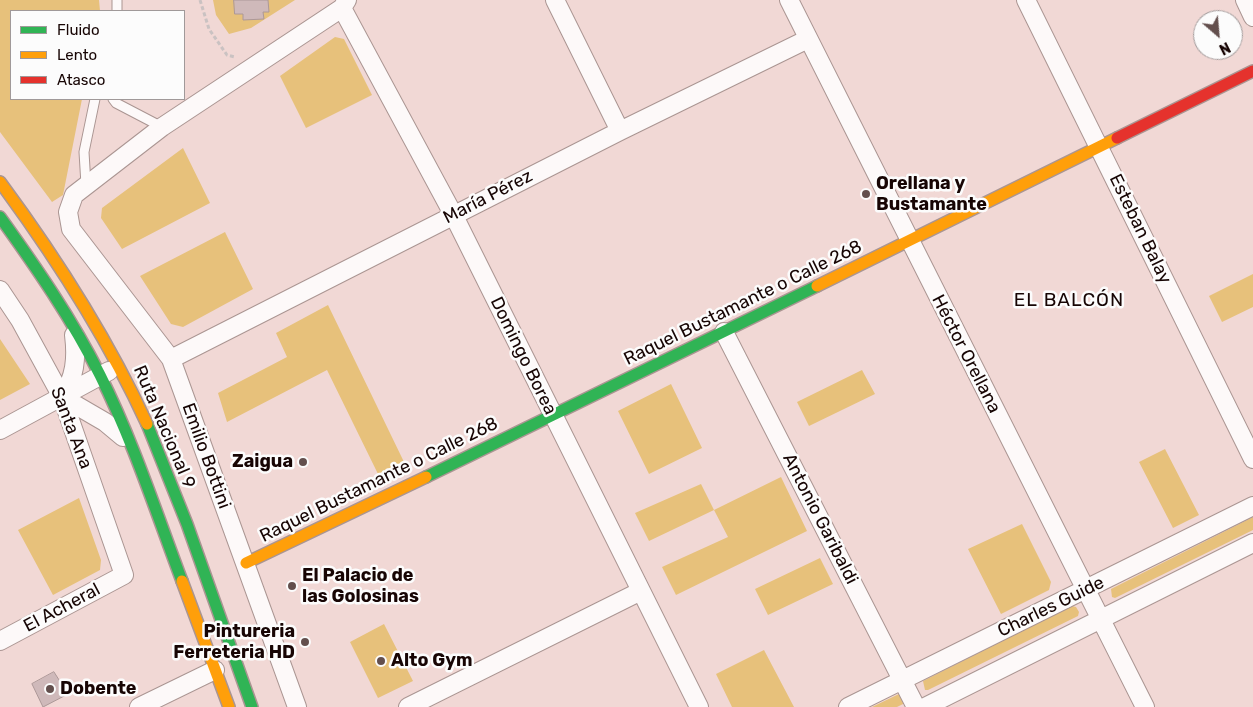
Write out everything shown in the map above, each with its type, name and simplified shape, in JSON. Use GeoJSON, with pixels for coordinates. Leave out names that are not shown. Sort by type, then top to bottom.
{"type":"FeatureCollection","features":[{"type":"Feature","properties":{"kind":"main road","name":"Raquel Bustamante o Calle 268"},"geometry":{"type":"LineString","coordinates":[[246,563],[553,416],[1099,148],[1253,70]]}},
{"type":"Feature","properties":{"kind":"main road","name":"Ruta Nacional 9"},"geometry":{"type":"LineString","coordinates":[[0,182],[58,262],[91,315],[119,366],[156,448],[252,707]]}},
{"type":"Feature","properties":{"kind":"main road"},"geometry":{"type":"LineString","coordinates":[[0,217],[30,258],[72,325],[100,375],[130,443],[229,707]]}},
{"type":"Feature","properties":{"kind":"street"},"geometry":{"type":"LineString","coordinates":[[555,0],[620,131]]}},
{"type":"Feature","properties":{"kind":"street","name":"Héctor Orellana"},"geometry":{"type":"LineString","coordinates":[[789,0],[908,241],[1145,707]]}},
{"type":"Feature","properties":{"kind":"street","name":"Esteban Balay"},"geometry":{"type":"LineString","coordinates":[[1026,0],[1253,459]]}},
{"type":"Feature","properties":{"kind":"street"},"geometry":{"type":"LineString","coordinates":[[1245,0],[1253,17]]}},
{"type":"Feature","properties":{"kind":"street"},"geometry":{"type":"LineString","coordinates":[[86,185],[162,127],[345,4]]}},
{"type":"Feature","properties":{"kind":"street","name":"Domingo Borea"},"geometry":{"type":"LineString","coordinates":[[345,4],[453,214],[699,707]]}},
{"type":"Feature","properties":{"kind":"street","name":"María Pérez"},"geometry":{"type":"LineString","coordinates":[[171,359],[453,214],[808,39]]}},
{"type":"Feature","properties":{"kind":"street","name":"Emilio Bottini"},"geometry":{"type":"LineString","coordinates":[[86,185],[74,195],[68,212],[71,229],[171,359],[246,563],[296,707]]}},
{"type":"Feature","properties":{"kind":"street","name":"Santa Ana"},"geometry":{"type":"LineString","coordinates":[[0,290],[20,320],[62,397],[124,574]]}},
{"type":"Feature","properties":{"kind":"street"},"geometry":{"type":"LineString","coordinates":[[62,397],[74,372],[76,355],[72,325]]}},
{"type":"Feature","properties":{"kind":"street","name":"Antonio Garibaldi"},"geometry":{"type":"LineString","coordinates":[[724,332],[916,707]]}},
{"type":"Feature","properties":{"kind":"street"},"geometry":{"type":"LineString","coordinates":[[0,430],[119,366]]}},
{"type":"Feature","properties":{"kind":"street"},"geometry":{"type":"LineString","coordinates":[[62,397],[105,422],[130,443]]}},
{"type":"Feature","properties":{"kind":"street","name":"Charles Guide"},"geometry":{"type":"LineString","coordinates":[[848,707],[1253,506]]}},
{"type":"Feature","properties":{"kind":"street","name":"Charles Guide"},"geometry":{"type":"LineString","coordinates":[[925,707],[1253,543]]}},
{"type":"Feature","properties":{"kind":"street","name":"El Acheral"},"geometry":{"type":"LineString","coordinates":[[0,641],[124,574]]}},
{"type":"Feature","properties":{"kind":"street"},"geometry":{"type":"LineString","coordinates":[[408,707],[640,592]]}},
{"type":"Feature","properties":{"kind":"street"},"geometry":{"type":"LineString","coordinates":[[139,707],[215,670]]}},
{"type":"Feature","properties":{"kind":"lane"},"geometry":{"type":"LineString","coordinates":[[86,185],[84,152],[94,100]]}},
{"type":"Feature","properties":{"kind":"lane"},"geometry":{"type":"LineString","coordinates":[[114,100],[116,103],[162,127]]}},
{"type":"Feature","properties":{"kind":"path"},"geometry":{"type":"LineString","coordinates":[[200,0],[209,29],[227,55],[258,61],[267,57]]}},
{"type":"Feature","properties":{"kind":"shaded area"},"geometry":{"type":"Polygon","coordinates":[[[0,0],[99,0],[100,10],[10,10],[10,100],[82,100],[63,195],[52,202],[0,132],[0,0]]]}},
{"type":"Feature","properties":{"kind":"shaded area"},"geometry":{"type":"Polygon","coordinates":[[[213,0],[295,0],[251,28],[229,34],[216,15],[213,0]]]}},
{"type":"Feature","properties":{"kind":"shaded area"},"geometry":{"type":"Polygon","coordinates":[[[335,37],[344,39],[372,95],[306,128],[280,76],[335,37]]]}},
{"type":"Feature","properties":{"kind":"shaded area"},"geometry":{"type":"Polygon","coordinates":[[[183,148],[210,203],[122,249],[101,218],[102,208],[183,148]]]}},
{"type":"Feature","properties":{"kind":"shaded area"},"geometry":{"type":"Polygon","coordinates":[[[225,232],[253,289],[183,327],[171,324],[140,276],[225,232]]]}},
{"type":"Feature","properties":{"kind":"shaded area"},"geometry":{"type":"Polygon","coordinates":[[[1253,274],[1253,307],[1222,322],[1209,296],[1253,274]]]}},
{"type":"Feature","properties":{"kind":"shaded area"},"geometry":{"type":"Polygon","coordinates":[[[328,305],[404,462],[378,474],[327,370],[227,422],[218,393],[287,357],[276,333],[328,305]]]}},
{"type":"Feature","properties":{"kind":"shaded area"},"geometry":{"type":"Polygon","coordinates":[[[0,339],[30,384],[0,400],[0,339]]]}},
{"type":"Feature","properties":{"kind":"shaded area"},"geometry":{"type":"Polygon","coordinates":[[[862,370],[875,394],[809,426],[797,402],[862,370]]]}},
{"type":"Feature","properties":{"kind":"shaded area"},"geometry":{"type":"Polygon","coordinates":[[[671,384],[702,448],[649,474],[618,411],[671,384]]]}},
{"type":"Feature","properties":{"kind":"shaded area"},"geometry":{"type":"Polygon","coordinates":[[[1165,449],[1199,515],[1173,528],[1139,462],[1165,449]]]}},
{"type":"Feature","properties":{"kind":"shaded area"},"geometry":{"type":"Polygon","coordinates":[[[781,477],[807,531],[676,595],[662,567],[728,537],[714,510],[781,477]]]}},
{"type":"Feature","properties":{"kind":"shaded area"},"geometry":{"type":"Polygon","coordinates":[[[701,484],[714,510],[649,541],[635,513],[701,484]]]}},
{"type":"Feature","properties":{"kind":"shaded area"},"geometry":{"type":"Polygon","coordinates":[[[79,498],[101,560],[100,570],[53,595],[18,530],[79,498]]]}},
{"type":"Feature","properties":{"kind":"shaded area"},"geometry":{"type":"Polygon","coordinates":[[[1253,517],[1253,530],[1115,598],[1112,597],[1111,589],[1253,517]]]}},
{"type":"Feature","properties":{"kind":"shaded area"},"geometry":{"type":"Polygon","coordinates":[[[1022,524],[1051,582],[1049,590],[1001,614],[968,549],[1022,524]]]}},
{"type":"Feature","properties":{"kind":"shaded area"},"geometry":{"type":"Polygon","coordinates":[[[820,558],[833,584],[768,615],[755,589],[820,558]]]}},
{"type":"Feature","properties":{"kind":"shaded area"},"geometry":{"type":"Polygon","coordinates":[[[1072,606],[1076,607],[1079,612],[1078,616],[925,690],[923,681],[1072,606]]]}},
{"type":"Feature","properties":{"kind":"shaded area","name":"Alto Gym"},"geometry":{"type":"Polygon","coordinates":[[[384,624],[413,681],[378,698],[350,642],[384,624]]]}},
{"type":"Feature","properties":{"kind":"shaded area"},"geometry":{"type":"Polygon","coordinates":[[[764,650],[794,707],[732,707],[716,674],[764,650]]]}},
{"type":"Feature","properties":{"kind":"shaded area"},"geometry":{"type":"Polygon","coordinates":[[[899,694],[903,694],[905,703],[897,707],[872,707],[899,694]]]}},
{"type":"Feature","properties":{"kind":"building"},"geometry":{"type":"Polygon","coordinates":[[[234,0],[268,0],[269,12],[263,12],[264,19],[243,20],[243,14],[235,14],[234,0]]]}},
{"type":"Feature","properties":{"kind":"building","name":"Dobente"},"geometry":{"type":"Polygon","coordinates":[[[54,672],[68,694],[43,707],[32,684],[54,672]]]}},
{"type":"Feature","properties":{"kind":"traffic: fast"},"geometry":{"type":"LineString","coordinates":[[0,217],[53,294],[78,334],[100,375],[134,451],[182,581]]}},
{"type":"Feature","properties":{"kind":"traffic: fast"},"geometry":{"type":"LineString","coordinates":[[426,477],[817,286]]}},
{"type":"Feature","properties":{"kind":"traffic: fast"},"geometry":{"type":"LineString","coordinates":[[147,424],[187,524],[252,707]]}},
{"type":"Feature","properties":{"kind":"traffic: slow"},"geometry":{"type":"LineString","coordinates":[[817,286],[1117,138]]}},
{"type":"Feature","properties":{"kind":"traffic: slow"},"geometry":{"type":"LineString","coordinates":[[0,182],[80,299],[115,360],[147,424]]}},
{"type":"Feature","properties":{"kind":"traffic: slow"},"geometry":{"type":"LineString","coordinates":[[246,563],[426,477]]}},
{"type":"Feature","properties":{"kind":"traffic: slow"},"geometry":{"type":"LineString","coordinates":[[182,581],[229,707]]}},
{"type":"Feature","properties":{"kind":"traffic: jam"},"geometry":{"type":"LineString","coordinates":[[1117,138],[1253,71]]}},
{"type":"Feature","properties":{"kind":"place","name":"Orellana y Bustamante"},"geometry":{"type":"Point","coordinates":[866,194]}},
{"type":"Feature","properties":{"kind":"place","name":"Zaigua"},"geometry":{"type":"Point","coordinates":[303,462]}},
{"type":"Feature","properties":{"kind":"place","name":"El Palacio de las Golosinas"},"geometry":{"type":"Point","coordinates":[292,586]}},
{"type":"Feature","properties":{"kind":"place","name":"Pintureria Ferreteria HD"},"geometry":{"type":"Point","coordinates":[305,642]}},
{"type":"Feature","properties":{"kind":"place","name":"Alto Gym"},"geometry":{"type":"Point","coordinates":[381,661]}},
{"type":"Feature","properties":{"kind":"place","name":"Dobente"},"geometry":{"type":"Point","coordinates":[50,689]}},
{"type":"Feature","properties":{"kind":"district","name":"EL BALCÓN"},"geometry":{"type":"Point","coordinates":[1069,301]}}]}
